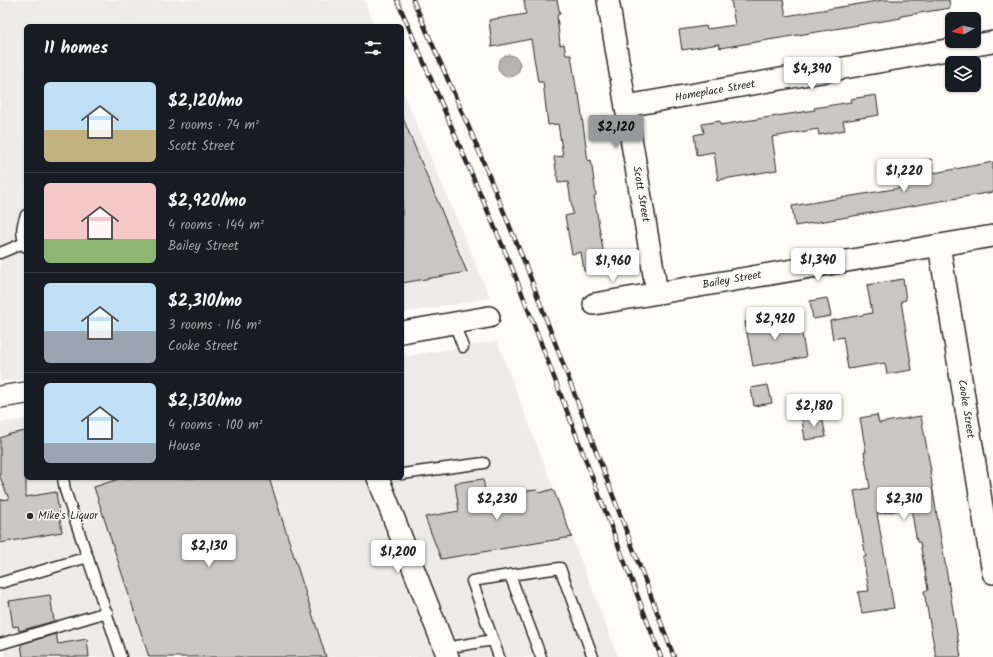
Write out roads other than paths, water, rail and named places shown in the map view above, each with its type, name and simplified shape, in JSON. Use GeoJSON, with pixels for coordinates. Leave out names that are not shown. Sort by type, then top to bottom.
{"type":"FeatureCollection","features":[{"type":"Feature","properties":{"kind":"street","name":"Scott Street"},"geometry":{"type":"LineString","coordinates":[[608,0],[626,106],[647,294]]}},
{"type":"Feature","properties":{"kind":"street","name":"Homeplace Street"},"geometry":{"type":"LineString","coordinates":[[626,106],[993,42]]}},
{"type":"Feature","properties":{"kind":"street","name":"Bailey Street"},"geometry":{"type":"LineString","coordinates":[[594,304],[993,236]]}},
{"type":"Feature","properties":{"kind":"street","name":"Cooke Street"},"geometry":{"type":"LineString","coordinates":[[939,245],[993,574]]}},
{"type":"Feature","properties":{"kind":"street"},"geometry":{"type":"LineString","coordinates":[[404,332],[489,317]]}},
{"type":"Feature","properties":{"kind":"street"},"geometry":{"type":"LineString","coordinates":[[0,397],[24,392]]}},
{"type":"Feature","properties":{"kind":"street"},"geometry":{"type":"LineString","coordinates":[[379,480],[446,652]]}},
{"type":"Feature","properties":{"kind":"lane"},"geometry":{"type":"LineString","coordinates":[[24,220],[22,225],[24,241]]}},
{"type":"Feature","properties":{"kind":"lane"},"geometry":{"type":"LineString","coordinates":[[0,253],[24,245]]}},
{"type":"Feature","properties":{"kind":"lane"},"geometry":{"type":"LineString","coordinates":[[454,323],[463,347]]}},
{"type":"Feature","properties":{"kind":"lane"},"geometry":{"type":"LineString","coordinates":[[404,474],[484,463]]}},
{"type":"Feature","properties":{"kind":"lane"},"geometry":{"type":"LineString","coordinates":[[64,480],[121,657]]}},
{"type":"Feature","properties":{"kind":"lane"},"geometry":{"type":"LineString","coordinates":[[0,583],[88,557]]}},
{"type":"Feature","properties":{"kind":"lane"},"geometry":{"type":"LineString","coordinates":[[499,657],[472,581],[510,574],[560,568],[593,657]]}},
{"type":"Feature","properties":{"kind":"lane"},"geometry":{"type":"LineString","coordinates":[[510,574],[541,657]]}},
{"type":"Feature","properties":{"kind":"lane"},"geometry":{"type":"LineString","coordinates":[[0,644],[107,612]]}},
{"type":"Feature","properties":{"kind":"lane"},"geometry":{"type":"LineString","coordinates":[[446,652],[493,640]]}},
{"type":"Feature","properties":{"kind":"railway"},"geometry":{"type":"LineString","coordinates":[[397,0],[513,270],[661,657]]}},
{"type":"Feature","properties":{"kind":"railway"},"geometry":{"type":"LineString","coordinates":[[413,0],[473,137],[526,266],[674,657]]}},
{"type":"Feature","properties":{"kind":"place","name":"Mike's Liquor"},"geometry":{"type":"Point","coordinates":[30,516]}}]}
